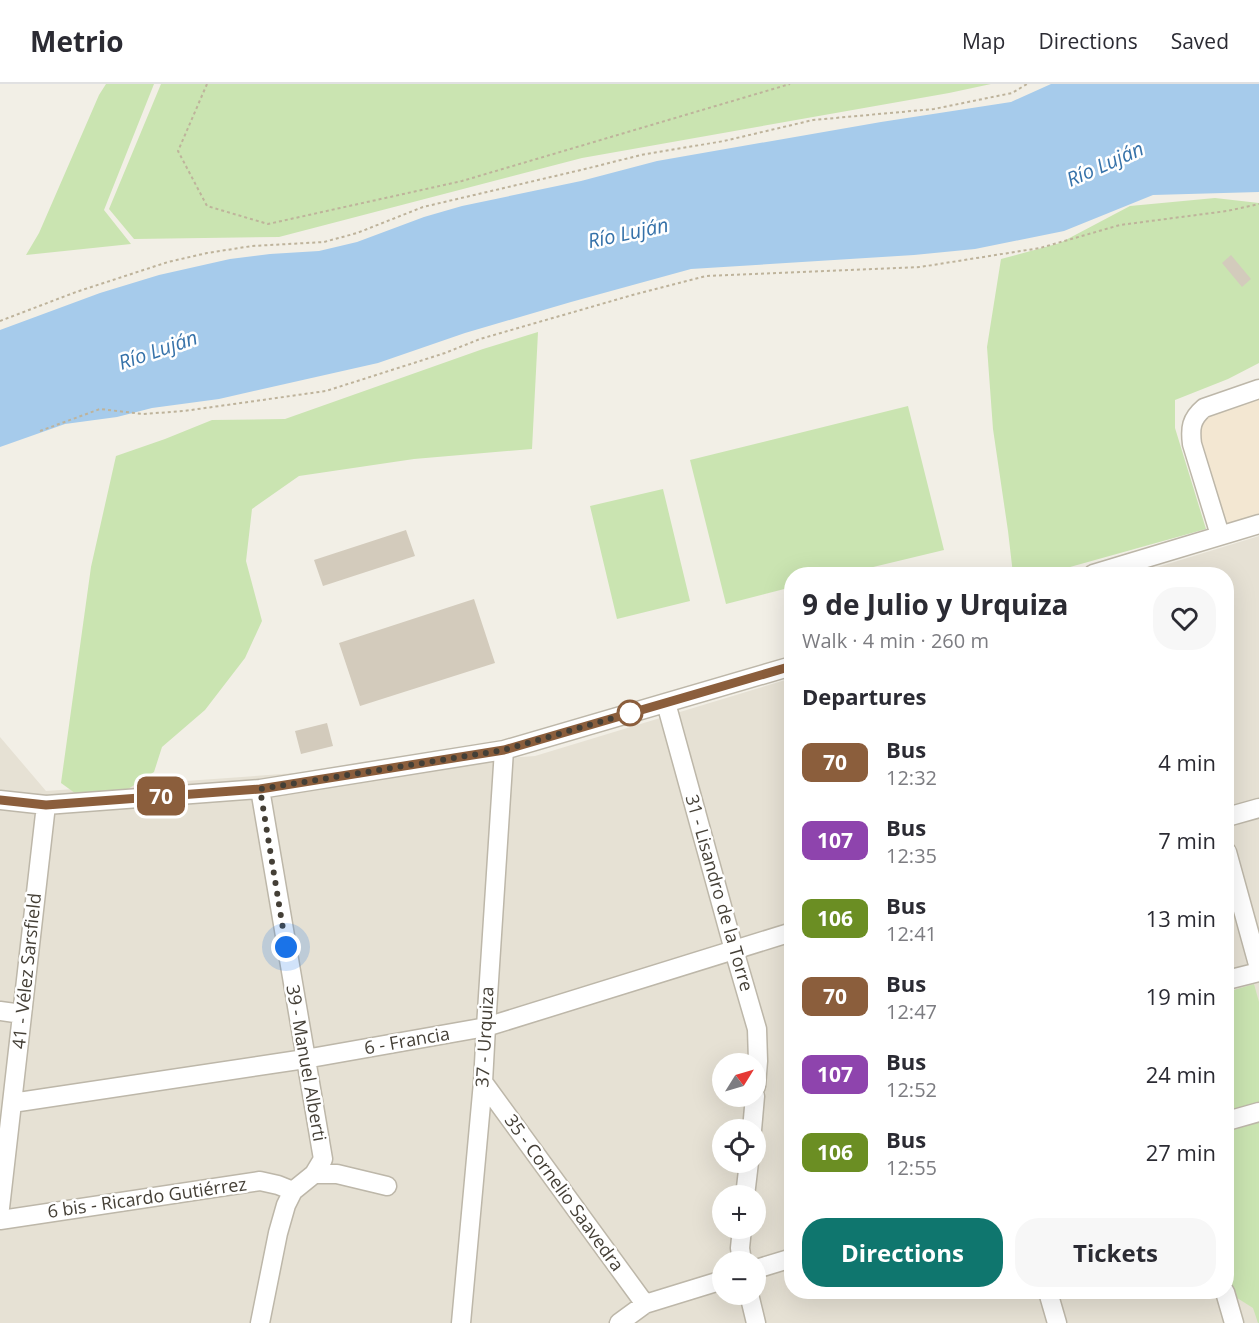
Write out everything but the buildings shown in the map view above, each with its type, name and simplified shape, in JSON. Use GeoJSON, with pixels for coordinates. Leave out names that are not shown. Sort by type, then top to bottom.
{"type":"FeatureCollection","features":[{"type":"Feature","properties":{"kind":"street"},"geometry":{"type":"LineString","coordinates":[[1220,536],[1192,444],[1190,431],[1192,422],[1204,408],[1259,389]]}},
{"type":"Feature","properties":{"kind":"street"},"geometry":{"type":"LineString","coordinates":[[1117,567],[1259,524]]}},
{"type":"Feature","properties":{"kind":"street"},"geometry":{"type":"LineString","coordinates":[[0,800],[46,805],[260,789],[504,750],[784,668]]}},
{"type":"Feature","properties":{"kind":"street","name":"31 - Lisandro de la Torre"},"geometry":{"type":"LineString","coordinates":[[666,703],[757,1029],[758,1053]]}},
{"type":"Feature","properties":{"kind":"street","name":"37 - Urquiza"},"geometry":{"type":"LineString","coordinates":[[460,1323],[483,1082],[504,750]]}},
{"type":"Feature","properties":{"kind":"street","name":"39 - Manuel Alberti"},"geometry":{"type":"LineString","coordinates":[[260,789],[323,1159],[314,1174]]}},
{"type":"Feature","properties":{"kind":"street","name":"41 - Vélez Sarsfield"},"geometry":{"type":"LineString","coordinates":[[0,1208],[46,805]]}},
{"type":"Feature","properties":{"kind":"street"},"geometry":{"type":"LineString","coordinates":[[1234,816],[1259,808]]}},
{"type":"Feature","properties":{"kind":"street"},"geometry":{"type":"LineString","coordinates":[[1234,878],[1259,970],[1234,978]]}},
{"type":"Feature","properties":{"kind":"street","name":"6 - Francia"},"geometry":{"type":"LineString","coordinates":[[12,1103],[305,1059],[486,1028],[784,934]]}},
{"type":"Feature","properties":{"kind":"street"},"geometry":{"type":"LineString","coordinates":[[0,1011],[22,1014]]}},
{"type":"Feature","properties":{"kind":"street","name":"35 - Cornelio Saavedra"},"geometry":{"type":"LineString","coordinates":[[483,1082],[645,1304]]}},
{"type":"Feature","properties":{"kind":"street"},"geometry":{"type":"LineString","coordinates":[[1234,1119],[1259,1112]]}},
{"type":"Feature","properties":{"kind":"street"},"geometry":{"type":"LineString","coordinates":[[260,1323],[278,1233],[286,1205],[293,1191],[314,1174],[337,1174],[387,1186]]}},
{"type":"Feature","properties":{"kind":"street","name":"6 bis - Ricardo Gutiérrez"},"geometry":{"type":"LineString","coordinates":[[0,1220],[260,1181],[293,1191]]}},
{"type":"Feature","properties":{"kind":"street"},"geometry":{"type":"LineString","coordinates":[[766,1266],[784,1260]]}},
{"type":"Feature","properties":{"kind":"street"},"geometry":{"type":"LineString","coordinates":[[619,1323],[645,1304],[712,1283]]}},
{"type":"Feature","properties":{"kind":"street"},"geometry":{"type":"LineString","coordinates":[[1050,1299],[1057,1323]]}},
{"type":"Feature","properties":{"kind":"street"},"geometry":{"type":"LineString","coordinates":[[1227,1299],[1234,1323]]}},
{"type":"Feature","properties":{"kind":"street"},"geometry":{"type":"LineString","coordinates":[[752,1305],[756,1323]]}},
{"type":"Feature","properties":{"kind":"path"},"geometry":{"type":"LineString","coordinates":[[207,84],[178,151],[207,206],[268,224],[462,181],[790,84]]}},
{"type":"Feature","properties":{"kind":"path"},"geometry":{"type":"LineString","coordinates":[[0,321],[76,292],[168,262],[252,246],[324,242],[357,233],[423,207],[641,155],[724,141],[813,120],[934,110],[1011,93],[1027,84]]}},
{"type":"Feature","properties":{"kind":"path"},"geometry":{"type":"LineString","coordinates":[[40,431],[100,409],[143,414],[326,391],[480,339],[706,276],[920,267],[1040,248],[1120,225],[1227,211],[1259,204]]}},
{"type":"Feature","properties":{"kind":"shaded area"},"geometry":{"type":"Polygon","coordinates":[[[1259,392],[1259,516],[1228,524],[1223,522],[1194,425],[1200,415],[1259,392]]]}},
{"type":"Feature","properties":{"kind":"shaded area"},"geometry":{"type":"Polygon","coordinates":[[[1259,536],[1259,1323],[0,1323],[0,737],[46,791],[535,756],[784,680],[784,1299],[1234,1299],[1234,567],[1158,567],[1259,536]]]}},
{"type":"Feature","properties":{"kind":"green space"},"geometry":{"type":"Polygon","coordinates":[[[106,84],[154,84],[104,210],[131,244],[26,255],[39,233],[99,95],[106,84]]]}},
{"type":"Feature","properties":{"kind":"green space"},"geometry":{"type":"Polygon","coordinates":[[[161,84],[991,84],[582,158],[279,237],[134,239],[109,209],[161,84]]]}},
{"type":"Feature","properties":{"kind":"green space"},"geometry":{"type":"Polygon","coordinates":[[[1215,198],[1259,203],[1259,363],[1228,379],[1175,400],[1175,428],[1206,529],[1070,567],[1012,567],[993,429],[987,347],[1001,259],[1060,243],[1130,206],[1215,198]]]}},
{"type":"Feature","properties":{"kind":"green space"},"geometry":{"type":"Polygon","coordinates":[[[538,332],[532,449],[414,459],[299,476],[252,509],[246,561],[262,621],[245,658],[205,710],[162,747],[154,772],[128,789],[79,796],[61,783],[91,567],[116,456],[212,420],[285,419],[483,349],[538,332]]]}},
{"type":"Feature","properties":{"kind":"green space"},"geometry":{"type":"Polygon","coordinates":[[[908,406],[944,550],[873,567],[784,567],[784,589],[726,604],[690,460],[908,406]]]}},
{"type":"Feature","properties":{"kind":"green space"},"geometry":{"type":"Polygon","coordinates":[[[663,489],[690,601],[617,619],[590,506],[663,489]]]}},
{"type":"Feature","properties":{"kind":"green space"},"geometry":{"type":"Polygon","coordinates":[[[1254,984],[1259,1002],[1259,1323],[1253,1308],[1234,1296],[1234,990],[1254,984]]]}},
{"type":"Feature","properties":{"kind":"water","name":"Río Luján"},"geometry":{"type":"Polygon","coordinates":[[[1051,84],[1259,84],[1259,192],[1153,195],[1064,231],[975,249],[691,269],[465,333],[378,363],[219,399],[152,408],[117,417],[65,424],[0,447],[0,330],[100,293],[159,275],[230,259],[319,251],[357,242],[424,217],[462,206],[581,181],[657,161],[1011,102],[1051,84]]]}},
{"type":"Feature","properties":{"kind":"bus line","name":"70"},"geometry":{"type":"LineString","coordinates":[[0,800],[46,805],[260,789],[504,750],[784,668]]}},
{"type":"Feature","properties":{"kind":"route"},"geometry":{"type":"LineString","coordinates":[[286,947],[260,789],[504,750],[630,713]]}}]}
